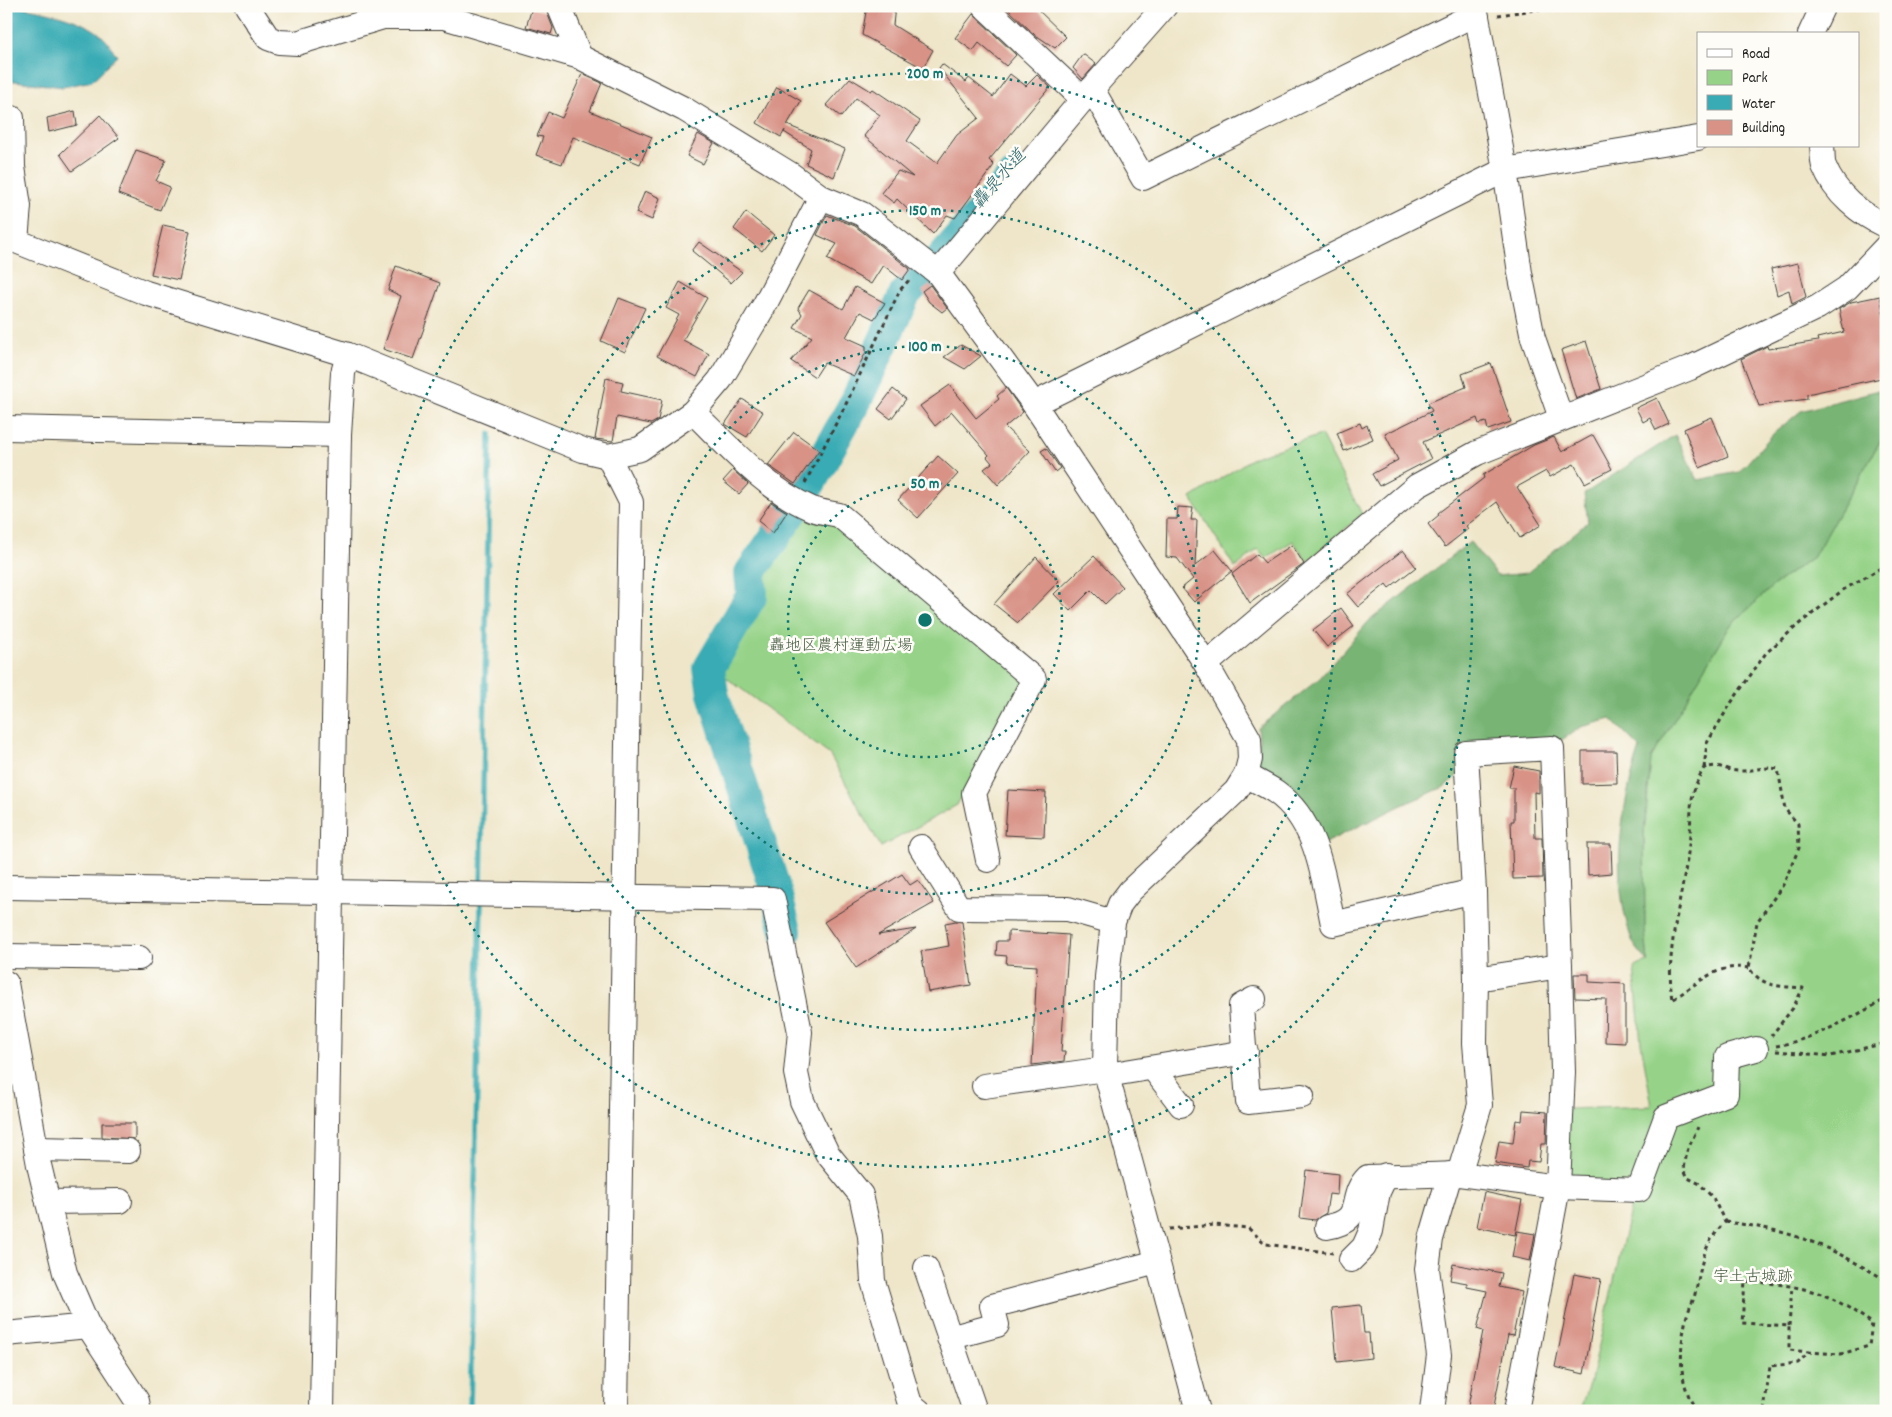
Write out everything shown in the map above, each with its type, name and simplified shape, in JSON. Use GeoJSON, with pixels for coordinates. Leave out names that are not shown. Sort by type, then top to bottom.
{"type":"FeatureCollection","features":[{"type":"Feature","properties":{"kind":"street"},"geometry":{"type":"LineString","coordinates":[[247,6],[268,38],[279,42],[297,43],[383,17],[444,17],[580,57],[684,109],[790,174],[821,197],[862,214],[932,268],[1034,404],[1206,664],[1249,738],[1250,758],[1246,775],[1236,791],[1130,891],[1120,904],[1113,922],[1107,977],[1106,1072],[1156,1262],[1198,1411]]}},
{"type":"Feature","properties":{"kind":"street"},"geometry":{"type":"LineString","coordinates":[[559,6],[580,57]]}},
{"type":"Feature","properties":{"kind":"street"},"geometry":{"type":"LineString","coordinates":[[984,6],[1087,94],[1143,178],[1476,12],[1520,273],[1533,338],[1561,418]]}},
{"type":"Feature","properties":{"kind":"street"},"geometry":{"type":"LineString","coordinates":[[932,268],[1165,6]]}},
{"type":"Feature","properties":{"kind":"street"},"geometry":{"type":"LineString","coordinates":[[1811,32],[1823,6]]}},
{"type":"Feature","properties":{"kind":"street"},"geometry":{"type":"LineString","coordinates":[[12,118],[12,167],[19,206],[11,244],[146,293],[348,355],[583,450],[608,456],[640,449],[693,412],[720,380],[749,331],[821,197]]}},
{"type":"Feature","properties":{"kind":"street"},"geometry":{"type":"LineString","coordinates":[[1034,404],[1504,170],[1697,138]]}},
{"type":"Feature","properties":{"kind":"street"},"geometry":{"type":"LineString","coordinates":[[1822,148],[1823,165],[1840,193],[1864,216],[1886,226]]}},
{"type":"Feature","properties":{"kind":"street"},"geometry":{"type":"LineString","coordinates":[[1206,664],[1417,486],[1476,453],[1690,368],[1818,308],[1847,288],[1886,247]]}},
{"type":"Feature","properties":{"kind":"street"},"geometry":{"type":"LineString","coordinates":[[322,1411],[339,435],[343,373],[348,355]]}},
{"type":"Feature","properties":{"kind":"street"},"geometry":{"type":"LineString","coordinates":[[693,412],[752,470],[814,510],[839,515],[1034,679],[974,793],[988,860]]}},
{"type":"Feature","properties":{"kind":"street"},"geometry":{"type":"LineString","coordinates":[[6,428],[339,435]]}},
{"type":"Feature","properties":{"kind":"street"},"geometry":{"type":"LineString","coordinates":[[608,456],[631,502],[616,1411]]}},
{"type":"Feature","properties":{"kind":"street"},"geometry":{"type":"LineString","coordinates":[[1432,1411],[1439,1355],[1427,1268],[1431,1239],[1480,1105],[1475,1043],[1474,891],[1466,753],[1552,748],[1563,1072],[1558,1187],[1516,1411]]}},
{"type":"Feature","properties":{"kind":"street"},"geometry":{"type":"LineString","coordinates":[[1246,775],[1277,793],[1299,815],[1316,845],[1333,924],[1474,891]]}},
{"type":"Feature","properties":{"kind":"street"},"geometry":{"type":"LineString","coordinates":[[921,847],[959,908],[1068,909],[1113,922]]}},
{"type":"Feature","properties":{"kind":"street"},"geometry":{"type":"LineString","coordinates":[[6,887],[773,899],[800,1032],[796,1073],[802,1101],[827,1152],[861,1195],[870,1236],[872,1282],[910,1404],[919,1411]]}},
{"type":"Feature","properties":{"kind":"street"},"geometry":{"type":"LineString","coordinates":[[6,956],[140,958]]}},
{"type":"Feature","properties":{"kind":"street"},"geometry":{"type":"LineString","coordinates":[[1476,979],[1560,966]]}},
{"type":"Feature","properties":{"kind":"street"},"geometry":{"type":"LineString","coordinates":[[6,983],[36,1149],[65,1273],[88,1326],[136,1401],[139,1411]]}},
{"type":"Feature","properties":{"kind":"street"},"geometry":{"type":"LineString","coordinates":[[1254,1000],[1241,1006],[1246,1052],[1248,1102],[1302,1096]]}},
{"type":"Feature","properties":{"kind":"street"},"geometry":{"type":"LineString","coordinates":[[1327,1227],[1343,1224],[1352,1214],[1360,1185],[1368,1177],[1454,1174],[1558,1187],[1639,1190],[1666,1117],[1726,1094],[1727,1057],[1756,1049]]}},
{"type":"Feature","properties":{"kind":"street"},"geometry":{"type":"LineString","coordinates":[[984,1086],[1153,1068],[1246,1052]]}},
{"type":"Feature","properties":{"kind":"street"},"geometry":{"type":"LineString","coordinates":[[1153,1068],[1181,1105]]}},
{"type":"Feature","properties":{"kind":"street"},"geometry":{"type":"LineString","coordinates":[[36,1149],[128,1150]]}},
{"type":"Feature","properties":{"kind":"street"},"geometry":{"type":"LineString","coordinates":[[1358,1254],[1370,1231],[1378,1192],[1386,1175]]}},
{"type":"Feature","properties":{"kind":"street"},"geometry":{"type":"LineString","coordinates":[[48,1202],[120,1201]]}},
{"type":"Feature","properties":{"kind":"street"},"geometry":{"type":"LineString","coordinates":[[949,1338],[997,1325],[992,1306],[1156,1262]]}},
{"type":"Feature","properties":{"kind":"street"},"geometry":{"type":"LineString","coordinates":[[926,1268],[975,1411]]}},
{"type":"Feature","properties":{"kind":"street"},"geometry":{"type":"LineString","coordinates":[[6,1334],[88,1326]]}},
{"type":"Feature","properties":{"kind":"path"},"geometry":{"type":"LineString","coordinates":[[1476,12],[1564,6]]}},
{"type":"Feature","properties":{"kind":"path"},"geometry":{"type":"LineString","coordinates":[[796,500],[846,406],[900,290],[932,268]]}},
{"type":"Feature","properties":{"kind":"path"},"geometry":{"type":"LineString","coordinates":[[1749,968],[1734,966],[1713,971],[1672,1000],[1669,977],[1671,950],[1690,844],[1690,814],[1694,786],[1704,768],[1707,742],[1731,703],[1766,653],[1798,624],[1843,590],[1886,565]]}},
{"type":"Feature","properties":{"kind":"path"},"geometry":{"type":"LineString","coordinates":[[1704,768],[1717,764],[1737,772],[1768,766],[1778,769],[1785,809],[1798,824],[1799,848],[1783,885],[1757,922],[1749,968],[1757,980],[1777,986],[1803,988],[1793,1008],[1776,1031],[1756,1049]]}},
{"type":"Feature","properties":{"kind":"path"},"geometry":{"type":"LineString","coordinates":[[1756,1049],[1793,1043],[1839,1024],[1886,999]]}},
{"type":"Feature","properties":{"kind":"path"},"geometry":{"type":"LineString","coordinates":[[1756,1049],[1831,1056],[1886,1043]]}},
{"type":"Feature","properties":{"kind":"path"},"geometry":{"type":"LineString","coordinates":[[1702,1122],[1693,1134],[1687,1151],[1684,1169],[1688,1178],[1700,1184],[1713,1198],[1725,1222]]}},
{"type":"Feature","properties":{"kind":"path"},"geometry":{"type":"LineString","coordinates":[[1725,1222],[1763,1226],[1797,1235],[1837,1252],[1886,1281]]}},
{"type":"Feature","properties":{"kind":"path"},"geometry":{"type":"LineString","coordinates":[[1697,1411],[1689,1399],[1682,1376],[1682,1343],[1686,1317],[1695,1295],[1700,1265],[1711,1237],[1725,1222]]}},
{"type":"Feature","properties":{"kind":"path"},"geometry":{"type":"LineString","coordinates":[[1148,1232],[1184,1227],[1231,1226],[1248,1228],[1266,1244],[1331,1253],[1358,1254]]}},
{"type":"Feature","properties":{"kind":"path"},"geometry":{"type":"LineString","coordinates":[[1789,1326],[1742,1323],[1745,1280],[1792,1286],[1819,1293],[1848,1307],[1872,1323],[1869,1346],[1841,1354],[1789,1350],[1792,1286]]}},
{"type":"Feature","properties":{"kind":"path"},"geometry":{"type":"LineString","coordinates":[[1764,1411],[1770,1366],[1798,1363],[1809,1352]]}},
{"type":"Feature","properties":{"kind":"green space"},"geometry":{"type":"Polygon","coordinates":[[[1886,388],[1886,431],[1814,556],[1774,585],[1730,626],[1651,759],[1644,833],[1645,931],[1648,962],[1632,940],[1625,917],[1621,893],[1620,868],[1620,844],[1627,795],[1640,748],[1611,719],[1581,727],[1557,743],[1462,748],[1462,772],[1444,787],[1400,806],[1321,845],[1256,773],[1260,751],[1258,728],[1320,678],[1369,621],[1470,542],[1497,576],[1527,573],[1588,522],[1584,494],[1675,435],[1698,480],[1739,472],[1774,433],[1801,411],[1886,388]]]}},
{"type":"Feature","properties":{"kind":"green space","name":"宇土古城跡"},"geometry":{"type":"Polygon","coordinates":[[[1886,431],[1886,1411],[1580,1411],[1593,1371],[1633,1198],[1563,1189],[1568,1109],[1652,1106],[1641,1043],[1634,967],[1648,962],[1645,931],[1644,833],[1651,759],[1730,626],[1774,585],[1814,556],[1886,431]]]}},
{"type":"Feature","properties":{"kind":"green space"},"geometry":{"type":"Polygon","coordinates":[[[1321,435],[1362,514],[1308,561],[1293,541],[1266,558],[1258,549],[1235,568],[1191,498],[1254,457],[1321,435]]]}},
{"type":"Feature","properties":{"kind":"green space","name":"轟地区農村運動広場"},"geometry":{"type":"Polygon","coordinates":[[[802,508],[835,518],[1026,680],[957,805],[881,847],[830,755],[716,670],[764,586],[754,576],[802,508]]]}},
{"type":"Feature","properties":{"kind":"water"},"geometry":{"type":"Polygon","coordinates":[[[6,6],[29,8],[72,19],[95,31],[105,39],[117,56],[92,81],[63,87],[6,80],[6,6]]]}},
{"type":"Feature","properties":{"kind":"building"},"geometry":{"type":"Polygon","coordinates":[[[867,6],[895,6],[893,25],[933,50],[923,68],[862,35],[867,6]]]}},
{"type":"Feature","properties":{"kind":"building"},"geometry":{"type":"Polygon","coordinates":[[[1010,6],[1034,6],[1066,37],[1055,48],[1034,34],[1008,9],[1010,6]]]}},
{"type":"Feature","properties":{"kind":"building"},"geometry":{"type":"Polygon","coordinates":[[[532,8],[547,12],[553,28],[551,34],[526,27],[532,8]]]}},
{"type":"Feature","properties":{"kind":"building"},"geometry":{"type":"Polygon","coordinates":[[[973,14],[1016,55],[1006,66],[979,43],[973,51],[955,38],[973,14]]]}},
{"type":"Feature","properties":{"kind":"building"},"geometry":{"type":"Polygon","coordinates":[[[1083,54],[1096,64],[1083,79],[1073,68],[1083,54]]]}},
{"type":"Feature","properties":{"kind":"building"},"geometry":{"type":"Polygon","coordinates":[[[942,64],[966,82],[969,78],[993,97],[1010,74],[1026,86],[1037,75],[1050,87],[989,160],[994,165],[955,218],[947,215],[933,234],[897,199],[894,203],[881,193],[898,171],[913,177],[864,136],[880,115],[856,98],[841,117],[826,105],[850,78],[871,91],[873,89],[920,121],[907,141],[937,163],[957,135],[979,118],[939,68],[942,64]]]}},
{"type":"Feature","properties":{"kind":"building"},"geometry":{"type":"Polygon","coordinates":[[[582,74],[602,83],[590,111],[652,137],[640,164],[573,137],[562,164],[536,155],[543,137],[537,136],[548,112],[562,118],[582,74]]]}},
{"type":"Feature","properties":{"kind":"building"},"geometry":{"type":"Polygon","coordinates":[[[777,87],[801,101],[787,125],[845,149],[834,177],[806,164],[811,149],[784,132],[785,130],[781,137],[757,123],[777,87]]]}},
{"type":"Feature","properties":{"kind":"building"},"geometry":{"type":"Polygon","coordinates":[[[75,111],[77,125],[49,132],[47,118],[75,111]]]}},
{"type":"Feature","properties":{"kind":"building"},"geometry":{"type":"Polygon","coordinates":[[[100,115],[119,138],[72,171],[60,154],[100,115]]]}},
{"type":"Feature","properties":{"kind":"building"},"geometry":{"type":"Polygon","coordinates":[[[698,134],[714,143],[703,164],[687,156],[698,134]]]}},
{"type":"Feature","properties":{"kind":"building"},"geometry":{"type":"Polygon","coordinates":[[[136,150],[166,160],[156,181],[170,187],[160,210],[118,194],[136,150]]]}},
{"type":"Feature","properties":{"kind":"building"},"geometry":{"type":"Polygon","coordinates":[[[645,191],[660,198],[652,220],[636,213],[645,191]]]}},
{"type":"Feature","properties":{"kind":"building"},"geometry":{"type":"Polygon","coordinates":[[[746,212],[774,235],[762,251],[734,229],[746,212]]]}},
{"type":"Feature","properties":{"kind":"building"},"geometry":{"type":"Polygon","coordinates":[[[827,215],[855,226],[910,269],[902,280],[883,265],[871,284],[827,259],[837,244],[817,235],[827,215]]]}},
{"type":"Feature","properties":{"kind":"building"},"geometry":{"type":"Polygon","coordinates":[[[163,225],[190,231],[179,280],[151,274],[163,225]]]}},
{"type":"Feature","properties":{"kind":"building"},"geometry":{"type":"Polygon","coordinates":[[[699,242],[742,272],[731,283],[692,251],[699,242]]]}},
{"type":"Feature","properties":{"kind":"building"},"geometry":{"type":"Polygon","coordinates":[[[1798,263],[1806,297],[1792,304],[1789,290],[1777,295],[1771,269],[1798,263]]]}},
{"type":"Feature","properties":{"kind":"building"},"geometry":{"type":"Polygon","coordinates":[[[396,266],[440,283],[413,359],[383,349],[401,296],[388,290],[396,266]]]}},
{"type":"Feature","properties":{"kind":"building"},"geometry":{"type":"Polygon","coordinates":[[[680,282],[707,298],[683,340],[709,354],[697,377],[657,356],[679,315],[666,308],[680,282]]]}},
{"type":"Feature","properties":{"kind":"building"},"geometry":{"type":"Polygon","coordinates":[[[930,285],[947,308],[942,312],[929,302],[922,291],[930,285]]]}},
{"type":"Feature","properties":{"kind":"building"},"geometry":{"type":"Polygon","coordinates":[[[855,287],[885,303],[874,319],[860,312],[846,337],[866,346],[866,352],[854,376],[824,363],[815,377],[791,361],[812,337],[794,328],[802,314],[798,308],[809,290],[843,309],[855,287]]]}},
{"type":"Feature","properties":{"kind":"building"},"geometry":{"type":"Polygon","coordinates":[[[1880,296],[1886,326],[1886,377],[1807,394],[1807,399],[1759,406],[1741,359],[1767,346],[1768,349],[1818,341],[1817,338],[1844,332],[1839,309],[1851,302],[1880,296]]]}},
{"type":"Feature","properties":{"kind":"building"},"geometry":{"type":"Polygon","coordinates":[[[619,298],[645,308],[625,352],[601,341],[619,298]]]}},
{"type":"Feature","properties":{"kind":"building"},"geometry":{"type":"Polygon","coordinates":[[[1586,341],[1601,389],[1576,399],[1561,350],[1586,341]]]}},
{"type":"Feature","properties":{"kind":"building"},"geometry":{"type":"Polygon","coordinates":[[[961,345],[981,356],[965,369],[944,357],[961,345]]]}},
{"type":"Feature","properties":{"kind":"building"},"geometry":{"type":"Polygon","coordinates":[[[1491,363],[1511,422],[1488,430],[1486,422],[1479,424],[1477,418],[1423,442],[1431,459],[1379,486],[1372,474],[1398,460],[1385,434],[1432,411],[1428,403],[1466,387],[1462,374],[1491,363]]]}},
{"type":"Feature","properties":{"kind":"building"},"geometry":{"type":"Polygon","coordinates":[[[606,378],[623,382],[621,391],[662,400],[658,420],[651,424],[617,417],[613,441],[595,439],[606,378]]]}},
{"type":"Feature","properties":{"kind":"building"},"geometry":{"type":"Polygon","coordinates":[[[950,385],[976,418],[999,399],[997,396],[1006,388],[1023,412],[1005,427],[1030,451],[998,485],[984,469],[992,463],[987,457],[989,455],[952,412],[935,426],[920,406],[950,385]]]}},
{"type":"Feature","properties":{"kind":"building"},"geometry":{"type":"Polygon","coordinates":[[[893,389],[906,399],[891,419],[878,409],[893,389]]]}},
{"type":"Feature","properties":{"kind":"building"},"geometry":{"type":"Polygon","coordinates":[[[1657,398],[1669,424],[1656,430],[1650,418],[1643,422],[1636,408],[1657,398]]]}},
{"type":"Feature","properties":{"kind":"building"},"geometry":{"type":"Polygon","coordinates":[[[742,399],[763,412],[747,437],[725,424],[742,399]]]}},
{"type":"Feature","properties":{"kind":"building"},"geometry":{"type":"Polygon","coordinates":[[[1712,417],[1728,456],[1700,468],[1684,429],[1712,417]]]}},
{"type":"Feature","properties":{"kind":"building"},"geometry":{"type":"Polygon","coordinates":[[[1360,423],[1362,428],[1367,425],[1373,439],[1344,451],[1337,433],[1360,423]]]}},
{"type":"Feature","properties":{"kind":"building"},"geometry":{"type":"Polygon","coordinates":[[[794,432],[819,450],[795,484],[768,465],[794,432]]]}},
{"type":"Feature","properties":{"kind":"building"},"geometry":{"type":"Polygon","coordinates":[[[1593,435],[1612,469],[1585,483],[1574,464],[1550,477],[1546,471],[1517,487],[1541,525],[1520,538],[1497,502],[1466,526],[1468,529],[1445,547],[1428,524],[1439,515],[1438,513],[1484,478],[1483,475],[1534,445],[1554,437],[1562,452],[1593,435]]]}},
{"type":"Feature","properties":{"kind":"building"},"geometry":{"type":"Polygon","coordinates":[[[1046,448],[1060,468],[1055,472],[1041,451],[1046,448]]]}},
{"type":"Feature","properties":{"kind":"building"},"geometry":{"type":"Polygon","coordinates":[[[938,456],[958,474],[918,518],[898,500],[938,456]]]}},
{"type":"Feature","properties":{"kind":"building"},"geometry":{"type":"Polygon","coordinates":[[[733,470],[748,484],[739,494],[723,481],[733,470]]]}},
{"type":"Feature","properties":{"kind":"building"},"geometry":{"type":"Polygon","coordinates":[[[771,502],[787,512],[773,533],[758,521],[771,502]]]}},
{"type":"Feature","properties":{"kind":"building"},"geometry":{"type":"Polygon","coordinates":[[[1178,507],[1193,508],[1191,520],[1197,520],[1195,566],[1215,550],[1232,571],[1194,602],[1182,588],[1193,579],[1177,558],[1166,557],[1167,519],[1177,519],[1178,507]]]}},
{"type":"Feature","properties":{"kind":"building"},"geometry":{"type":"Polygon","coordinates":[[[1292,545],[1304,564],[1250,603],[1232,574],[1257,554],[1265,563],[1292,545]]]}},
{"type":"Feature","properties":{"kind":"building"},"geometry":{"type":"Polygon","coordinates":[[[1403,550],[1416,567],[1389,588],[1386,584],[1358,607],[1347,594],[1403,550]]]}},
{"type":"Feature","properties":{"kind":"building"},"geometry":{"type":"Polygon","coordinates":[[[1094,556],[1123,587],[1105,604],[1091,590],[1070,611],[1054,594],[1094,556]]]}},
{"type":"Feature","properties":{"kind":"building"},"geometry":{"type":"Polygon","coordinates":[[[1036,557],[1059,581],[1018,623],[994,604],[1036,557]]]}},
{"type":"Feature","properties":{"kind":"building"},"geometry":{"type":"Polygon","coordinates":[[[1341,608],[1354,626],[1327,647],[1313,630],[1341,608]]]}},
{"type":"Feature","properties":{"kind":"building"},"geometry":{"type":"Polygon","coordinates":[[[1582,751],[1616,751],[1617,783],[1582,784],[1582,751]]]}},
{"type":"Feature","properties":{"kind":"building"},"geometry":{"type":"Polygon","coordinates":[[[1514,766],[1539,771],[1539,793],[1534,792],[1535,838],[1542,838],[1543,878],[1513,879],[1511,821],[1514,821],[1514,788],[1509,788],[1514,766]]]}},
{"type":"Feature","properties":{"kind":"building"},"geometry":{"type":"Polygon","coordinates":[[[1008,790],[1046,792],[1044,837],[1005,835],[1008,790]]]}},
{"type":"Feature","properties":{"kind":"building"},"geometry":{"type":"Polygon","coordinates":[[[1587,844],[1611,844],[1612,873],[1588,875],[1587,844]]]}},
{"type":"Feature","properties":{"kind":"building"},"geometry":{"type":"Polygon","coordinates":[[[902,874],[910,885],[918,880],[934,903],[878,935],[916,929],[856,968],[824,922],[902,874]]]}},
{"type":"Feature","properties":{"kind":"building"},"geometry":{"type":"Polygon","coordinates":[[[962,922],[971,985],[928,992],[921,951],[949,946],[945,923],[962,922]]]}},
{"type":"Feature","properties":{"kind":"building"},"geometry":{"type":"Polygon","coordinates":[[[1008,931],[1069,935],[1061,1052],[1065,1052],[1064,1061],[1032,1065],[1037,966],[1006,964],[1007,956],[996,955],[997,941],[1008,941],[1008,931]]]}},
{"type":"Feature","properties":{"kind":"building"},"geometry":{"type":"Polygon","coordinates":[[[1574,974],[1589,974],[1589,982],[1625,984],[1625,1043],[1605,1042],[1606,999],[1575,998],[1574,974]]]}},
{"type":"Feature","properties":{"kind":"building"},"geometry":{"type":"Polygon","coordinates":[[[1523,1110],[1547,1112],[1546,1144],[1541,1144],[1539,1162],[1528,1161],[1527,1168],[1495,1163],[1499,1141],[1513,1143],[1516,1120],[1522,1121],[1523,1110]]]}},
{"type":"Feature","properties":{"kind":"building"},"geometry":{"type":"Polygon","coordinates":[[[102,1123],[135,1123],[135,1139],[102,1137],[102,1123]]]}},
{"type":"Feature","properties":{"kind":"building"},"geometry":{"type":"Polygon","coordinates":[[[1306,1170],[1338,1174],[1337,1195],[1329,1194],[1326,1213],[1315,1220],[1300,1218],[1306,1170]]]}},
{"type":"Feature","properties":{"kind":"building"},"geometry":{"type":"Polygon","coordinates":[[[1484,1192],[1522,1200],[1515,1235],[1477,1227],[1484,1192]]]}},
{"type":"Feature","properties":{"kind":"building"},"geometry":{"type":"Polygon","coordinates":[[[1517,1231],[1535,1234],[1530,1261],[1512,1257],[1517,1231]]]}},
{"type":"Feature","properties":{"kind":"building"},"geometry":{"type":"Polygon","coordinates":[[[1453,1264],[1502,1273],[1499,1287],[1522,1292],[1513,1336],[1508,1335],[1493,1411],[1467,1411],[1483,1331],[1477,1329],[1487,1291],[1467,1287],[1467,1283],[1450,1280],[1453,1264]]]}},
{"type":"Feature","properties":{"kind":"building"},"geometry":{"type":"Polygon","coordinates":[[[1574,1274],[1601,1279],[1584,1374],[1555,1367],[1574,1274]]]}},
{"type":"Feature","properties":{"kind":"building"},"geometry":{"type":"Polygon","coordinates":[[[1361,1305],[1364,1333],[1369,1333],[1371,1358],[1337,1362],[1332,1308],[1361,1305]]]}},
{"type":"Feature","properties":{"kind":"waterway","name":"轟泉水道"},"geometry":{"type":"LineString","coordinates":[[931,260],[1008,172]]}},
{"type":"Feature","properties":{"kind":"waterway"},"geometry":{"type":"LineString","coordinates":[[786,931],[774,885],[713,694],[709,668],[752,595],[750,573],[802,498],[857,399],[905,294],[923,275]]}},
{"type":"Feature","properties":{"kind":"waterway"},"geometry":{"type":"LineString","coordinates":[[481,889],[490,434]]}},
{"type":"Feature","properties":{"kind":"waterway"},"geometry":{"type":"LineString","coordinates":[[470,1411],[481,901]]}}]}
